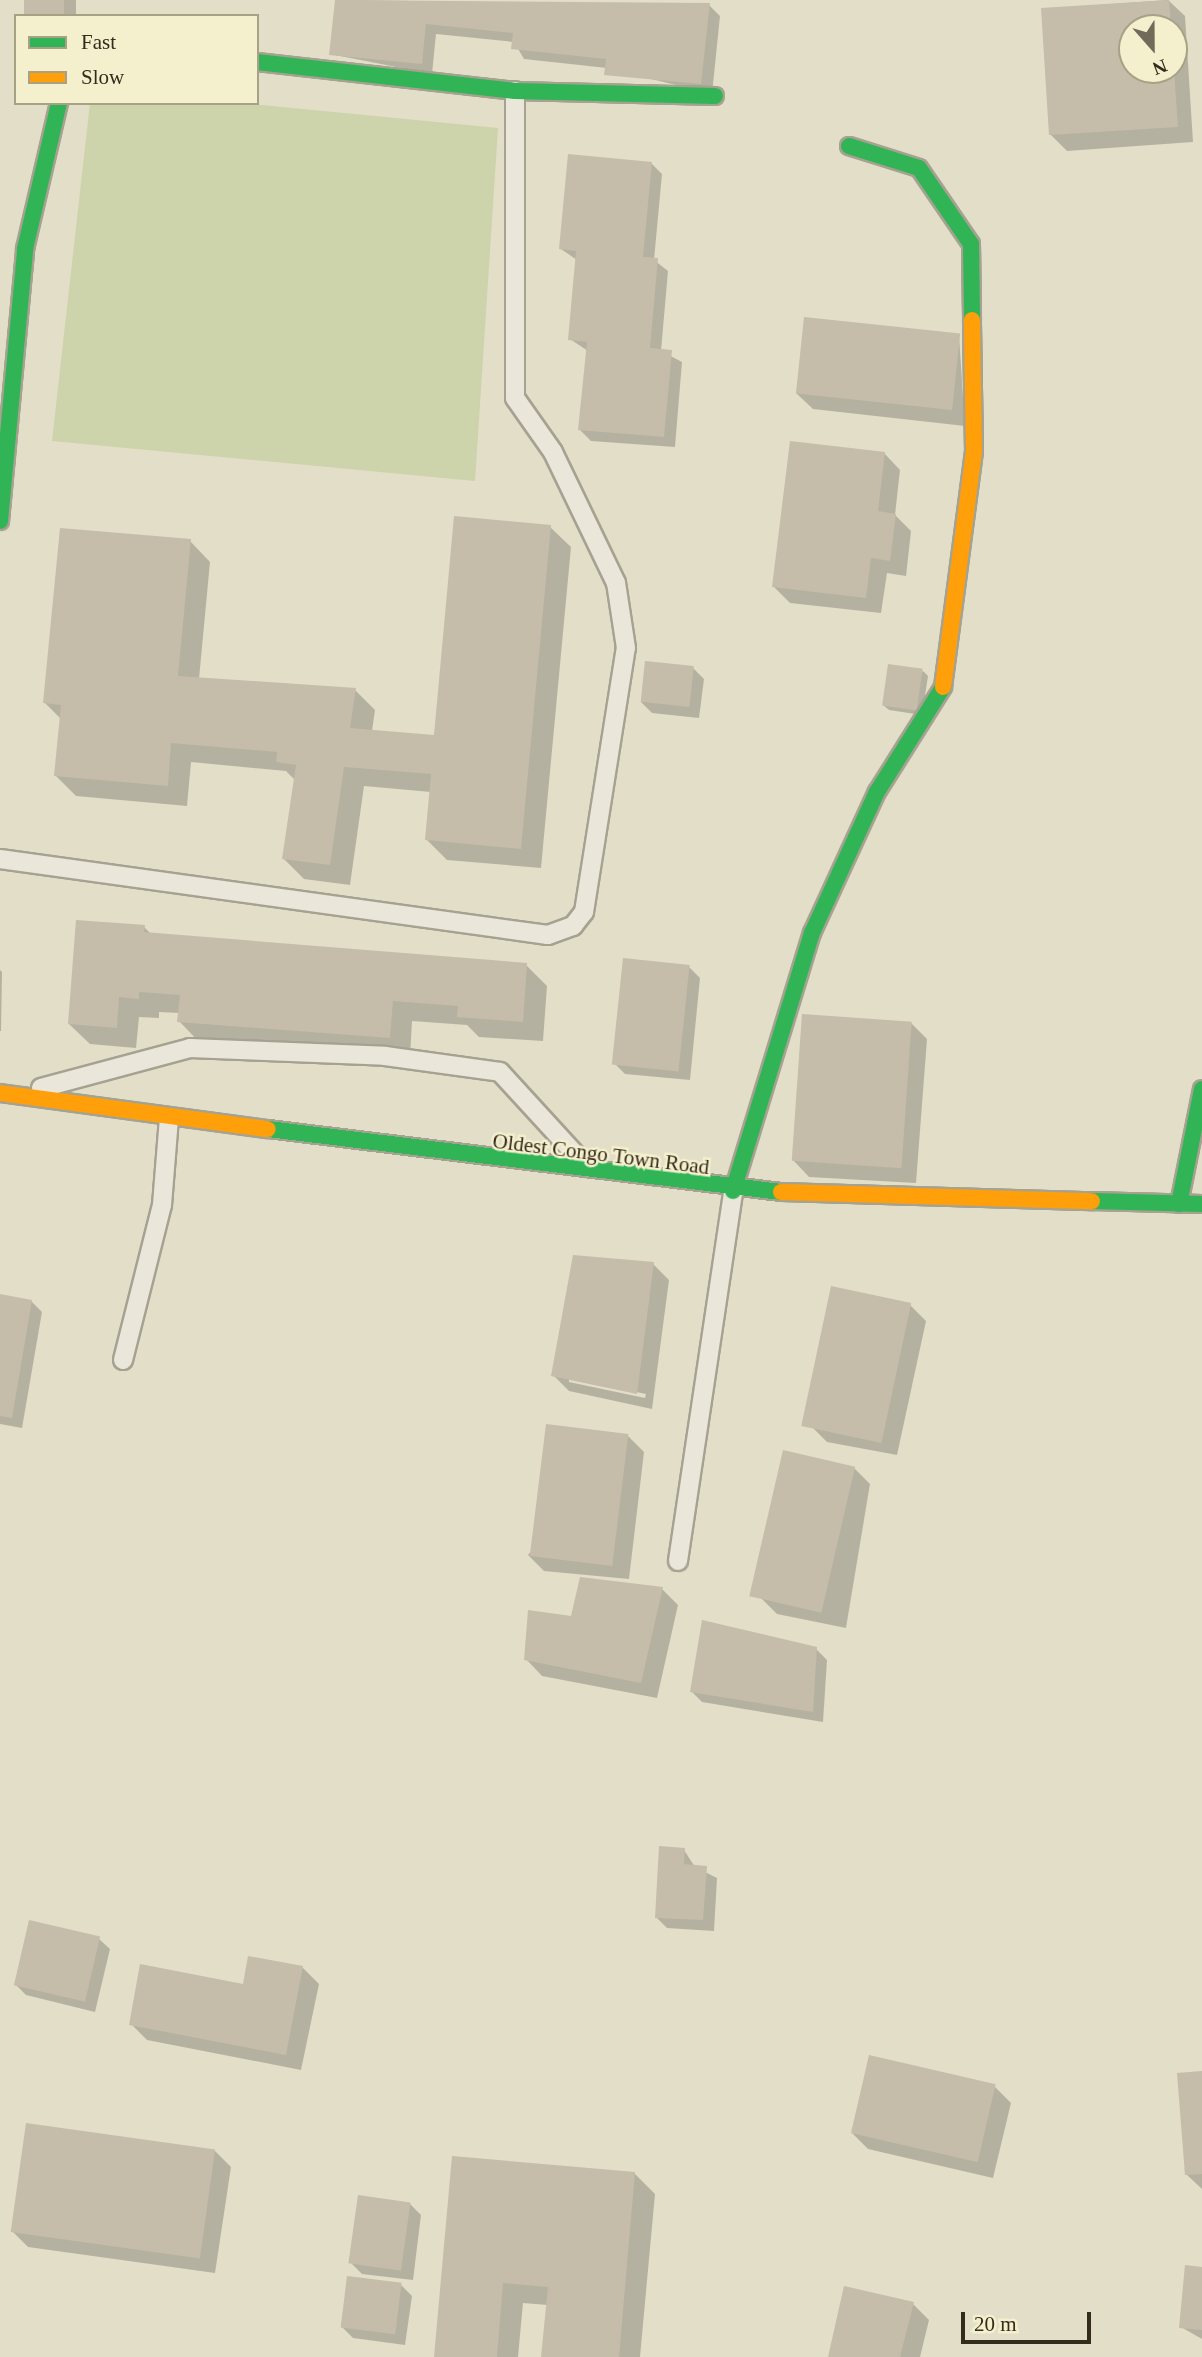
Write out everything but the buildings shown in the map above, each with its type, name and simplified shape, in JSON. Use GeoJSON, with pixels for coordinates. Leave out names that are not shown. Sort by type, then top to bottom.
{"type":"FeatureCollection","features":[{"type":"Feature","properties":{"kind":"street"},"geometry":{"type":"LineString","coordinates":[[259,62],[515,91],[715,96]]}},
{"type":"Feature","properties":{"kind":"street"},"geometry":{"type":"LineString","coordinates":[[0,521],[25,249],[59,105]]}},
{"type":"Feature","properties":{"kind":"street"},"geometry":{"type":"LineString","coordinates":[[733,1191],[812,933],[877,792],[942,695],[974,450],[971,244],[919,168],[849,146]]}},
{"type":"Feature","properties":{"kind":"street"},"geometry":{"type":"LineString","coordinates":[[1179,1204],[1202,1089]]}},
{"type":"Feature","properties":{"kind":"street","name":"Oldest Congo Town Road"},"geometry":{"type":"LineString","coordinates":[[6,1095],[594,1175],[733,1191],[1202,1204]]}},
{"type":"Feature","properties":{"kind":"lane"},"geometry":{"type":"LineString","coordinates":[[0,859],[548,935],[573,926],[584,912],[626,648],[616,583],[553,452],[515,398],[515,91]]}},
{"type":"Feature","properties":{"kind":"lane"},"geometry":{"type":"LineString","coordinates":[[6,1095],[190,1048],[500,1072],[594,1175]]}},
{"type":"Feature","properties":{"kind":"lane"},"geometry":{"type":"LineString","coordinates":[[123,1360],[162,1205],[169,1118]]}},
{"type":"Feature","properties":{"kind":"lane"},"geometry":{"type":"LineString","coordinates":[[678,1561],[733,1191]]}},
{"type":"Feature","properties":{"kind":"green space"},"geometry":{"type":"Polygon","coordinates":[[[90,105],[259,105],[498,128],[475,481],[52,441],[90,105]]]}},
{"type":"Feature","properties":{"kind":"traffic: fast"},"geometry":{"type":"LineString","coordinates":[[259,62],[515,91],[715,96]]}},
{"type":"Feature","properties":{"kind":"traffic: fast"},"geometry":{"type":"LineString","coordinates":[[0,521],[25,249],[59,105]]}},
{"type":"Feature","properties":{"kind":"traffic: fast"},"geometry":{"type":"LineString","coordinates":[[849,146],[919,168],[971,244],[972,320]]}},
{"type":"Feature","properties":{"kind":"traffic: fast"},"geometry":{"type":"LineString","coordinates":[[733,1191],[812,933],[877,792],[943,687]]}},
{"type":"Feature","properties":{"kind":"traffic: fast"},"geometry":{"type":"LineString","coordinates":[[1179,1204],[1202,1089]]}},
{"type":"Feature","properties":{"kind":"traffic: fast"},"geometry":{"type":"LineString","coordinates":[[268,1129],[781,1192]]}},
{"type":"Feature","properties":{"kind":"traffic: fast"},"geometry":{"type":"LineString","coordinates":[[1092,1201],[1202,1204]]}},
{"type":"Feature","properties":{"kind":"traffic: slow"},"geometry":{"type":"LineString","coordinates":[[943,687],[974,451],[972,320]]}},
{"type":"Feature","properties":{"kind":"traffic: slow"},"geometry":{"type":"LineString","coordinates":[[0,1093],[268,1129]]}},
{"type":"Feature","properties":{"kind":"traffic: slow"},"geometry":{"type":"LineString","coordinates":[[781,1192],[1092,1201]]}}]}
